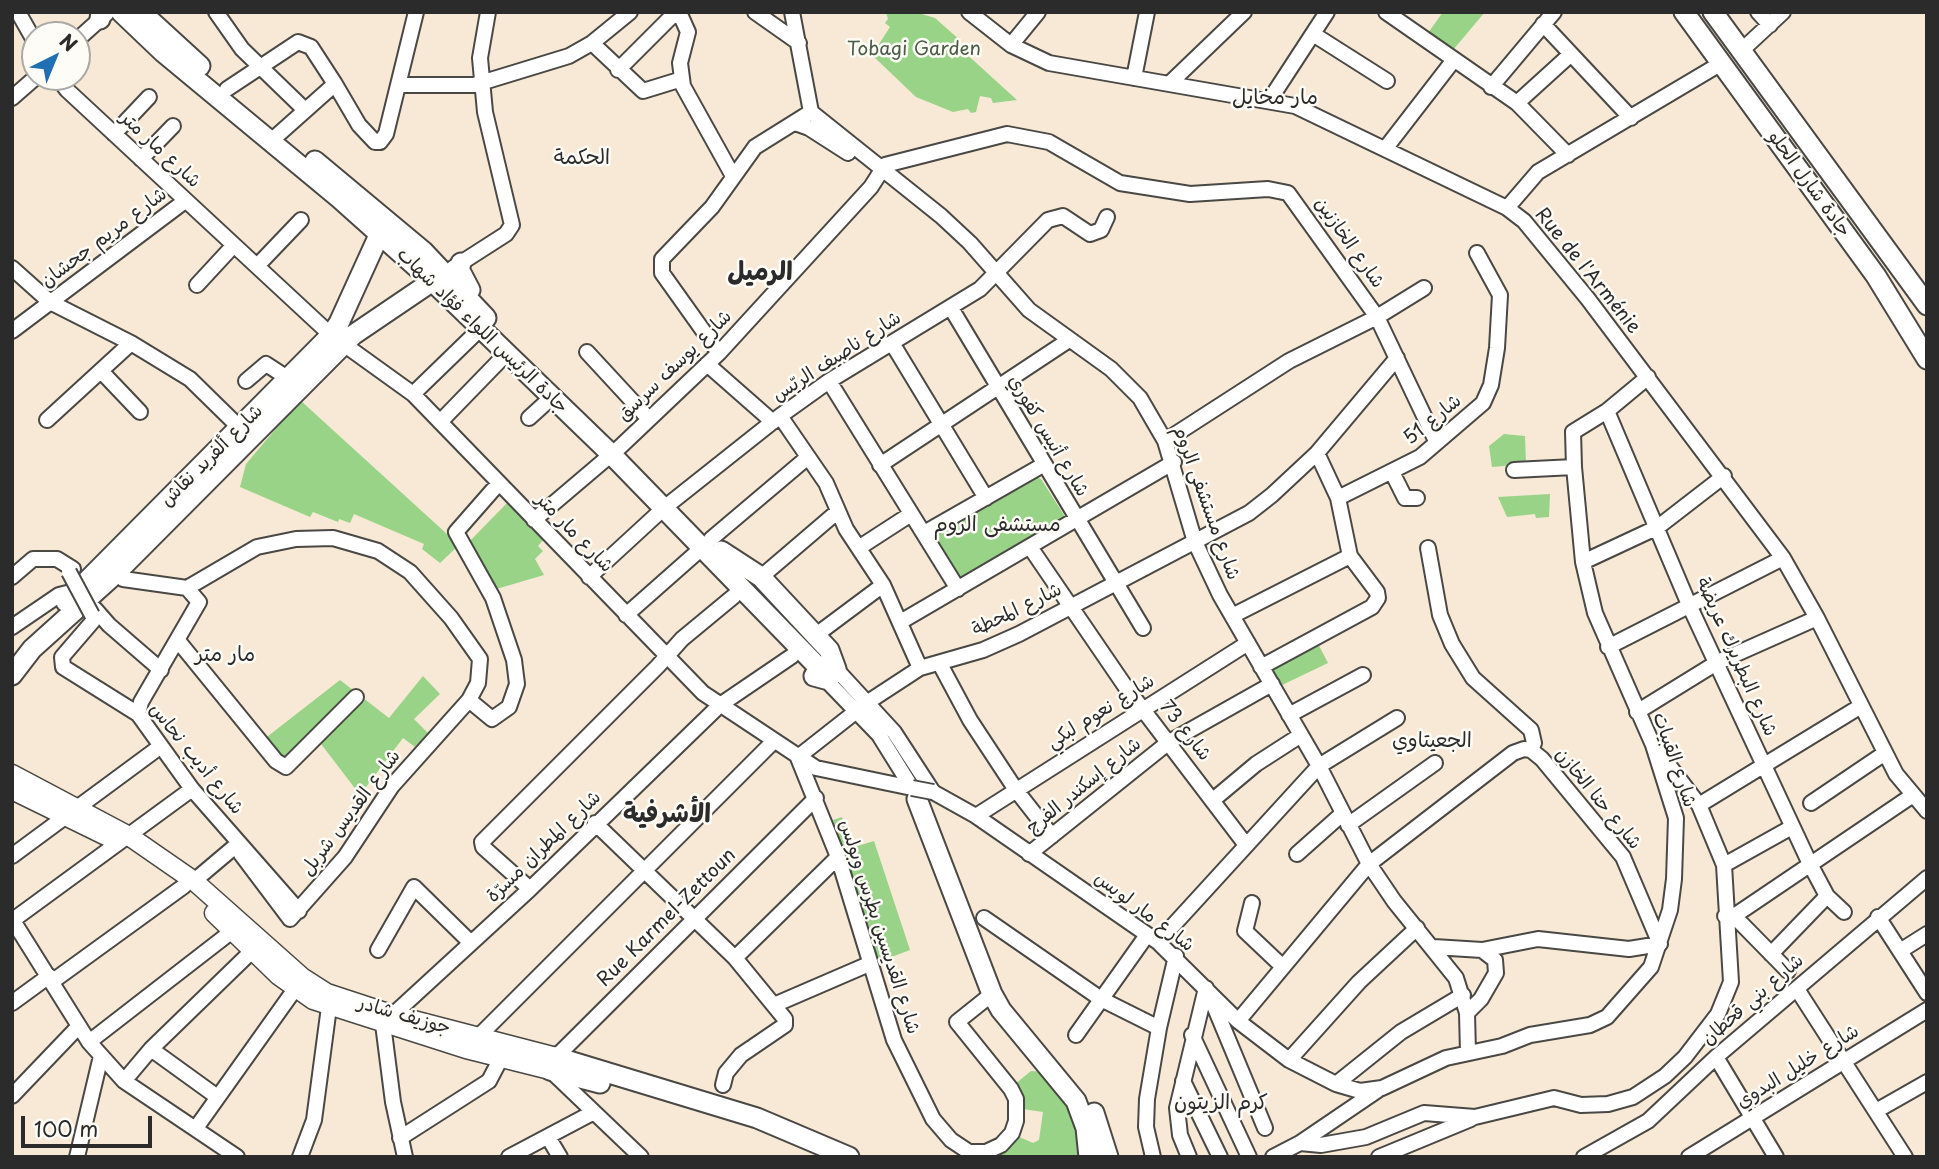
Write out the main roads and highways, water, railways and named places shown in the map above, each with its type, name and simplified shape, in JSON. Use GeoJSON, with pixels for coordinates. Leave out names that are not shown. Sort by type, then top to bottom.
{"type":"FeatureCollection","features":[{"type":"Feature","properties":{"kind":"highway","name":"جادة شارل الحلو"},"geometry":{"type":"LineString","coordinates":[[1684,12],[1876,276],[1927,359]]}},
{"type":"Feature","properties":{"kind":"highway","name":"جادة شارل الحلو"},"geometry":{"type":"LineString","coordinates":[[1713,12],[1927,305]]}},
{"type":"Feature","properties":{"kind":"highway","name":"جادة الرئيس اللواء فؤاد شهاب"},"geometry":{"type":"LineString","coordinates":[[137,16],[227,89],[339,198],[380,233],[446,272]]}},
{"type":"Feature","properties":{"kind":"highway","name":"جادة الرئيس اللواء فؤاد شهاب"},"geometry":{"type":"LineString","coordinates":[[137,16],[274,136],[423,251],[446,272],[506,354],[551,398],[615,451]]}},
{"type":"Feature","properties":{"kind":"highway"},"geometry":{"type":"LineString","coordinates":[[339,198],[369,236],[370,256]]}},
{"type":"Feature","properties":{"kind":"highway","name":"شارع ألفريد نقاش"},"geometry":{"type":"LineString","coordinates":[[344,341],[370,256],[380,233]]}},
{"type":"Feature","properties":{"kind":"highway"},"geometry":{"type":"LineString","coordinates":[[446,272],[458,269],[486,326]]}},
{"type":"Feature","properties":{"kind":"highway","name":"شارع ألفريد نقاش"},"geometry":{"type":"LineString","coordinates":[[12,675],[32,649],[113,576],[241,437],[289,379],[446,272]]}},
{"type":"Feature","properties":{"kind":"highway","name":"جادة الرئيس اللواء فؤاد شهاب"},"geometry":{"type":"LineString","coordinates":[[486,326],[669,504],[828,671]]}},
{"type":"Feature","properties":{"kind":"highway"},"geometry":{"type":"LineString","coordinates":[[241,437],[344,341]]}},
{"type":"Feature","properties":{"kind":"highway","name":"شارع ألفريد نقاش"},"geometry":{"type":"LineString","coordinates":[[12,657],[76,591],[241,437]]}},
{"type":"Feature","properties":{"kind":"highway"},"geometry":{"type":"LineString","coordinates":[[712,549],[761,577],[829,650],[828,671],[816,677],[734,596],[712,549]]}},
{"type":"Feature","properties":{"kind":"highway"},"geometry":{"type":"LineString","coordinates":[[12,685],[32,649]]}},
{"type":"Feature","properties":{"kind":"highway"},"geometry":{"type":"LineString","coordinates":[[1089,1157],[1086,1128],[1076,1101],[992,994],[923,796],[1001,984],[1012,1003],[1083,1090],[1108,1157]]}},
{"type":"Feature","properties":{"kind":"highway","name":"جوزيف شادر"},"geometry":{"type":"LineString","coordinates":[[553,1064],[629,1078],[757,1118],[849,1157]]}},
{"type":"Feature","properties":{"kind":"highway","name":"جوزيف شادر"},"geometry":{"type":"LineString","coordinates":[[553,1064],[584,1088],[741,1123],[824,1157]]}},
{"type":"Feature","properties":{"kind":"main road","name":"جوزيف شادر"},"geometry":{"type":"LineString","coordinates":[[12,774],[74,813],[124,839],[189,884],[237,927],[328,1000]]}},
{"type":"Feature","properties":{"kind":"main road","name":"جوزيف شادر"},"geometry":{"type":"LineString","coordinates":[[12,790],[74,813]]}},
{"type":"Feature","properties":{"kind":"main road","name":"جوزيف شادر"},"geometry":{"type":"LineString","coordinates":[[237,927],[252,951],[295,989],[388,1020],[553,1064]]}},
{"type":"Feature","properties":{"kind":"main road","name":"جوزيف شادر"},"geometry":{"type":"LineString","coordinates":[[472,1043],[501,1058],[553,1064]]}},
{"type":"Feature","properties":{"kind":"district","name":"مار مخايل"},"geometry":{"type":"Point","coordinates":[1275,98]}},
{"type":"Feature","properties":{"kind":"district","name":"الحكمة"},"geometry":{"type":"Point","coordinates":[582,158]}},
{"type":"Feature","properties":{"kind":"district","name":"الرميل"},"geometry":{"type":"Point","coordinates":[760,273]}},
{"type":"Feature","properties":{"kind":"district","name":"مستشفى الروم"},"geometry":{"type":"Point","coordinates":[997,525]}},
{"type":"Feature","properties":{"kind":"district","name":"مار متر"},"geometry":{"type":"Point","coordinates":[225,655]}},
{"type":"Feature","properties":{"kind":"district","name":"الجعيتاوي"},"geometry":{"type":"Point","coordinates":[1432,741]}},
{"type":"Feature","properties":{"kind":"district","name":"الأشرفية"},"geometry":{"type":"Point","coordinates":[667,815]}},
{"type":"Feature","properties":{"kind":"district","name":"كرم الزيتون"},"geometry":{"type":"Point","coordinates":[1221,1103]}},
{"type":"Feature","properties":{"kind":"park label","name":"Tobagi Garden"},"geometry":{"type":"Point","coordinates":[914,50]}}]}
